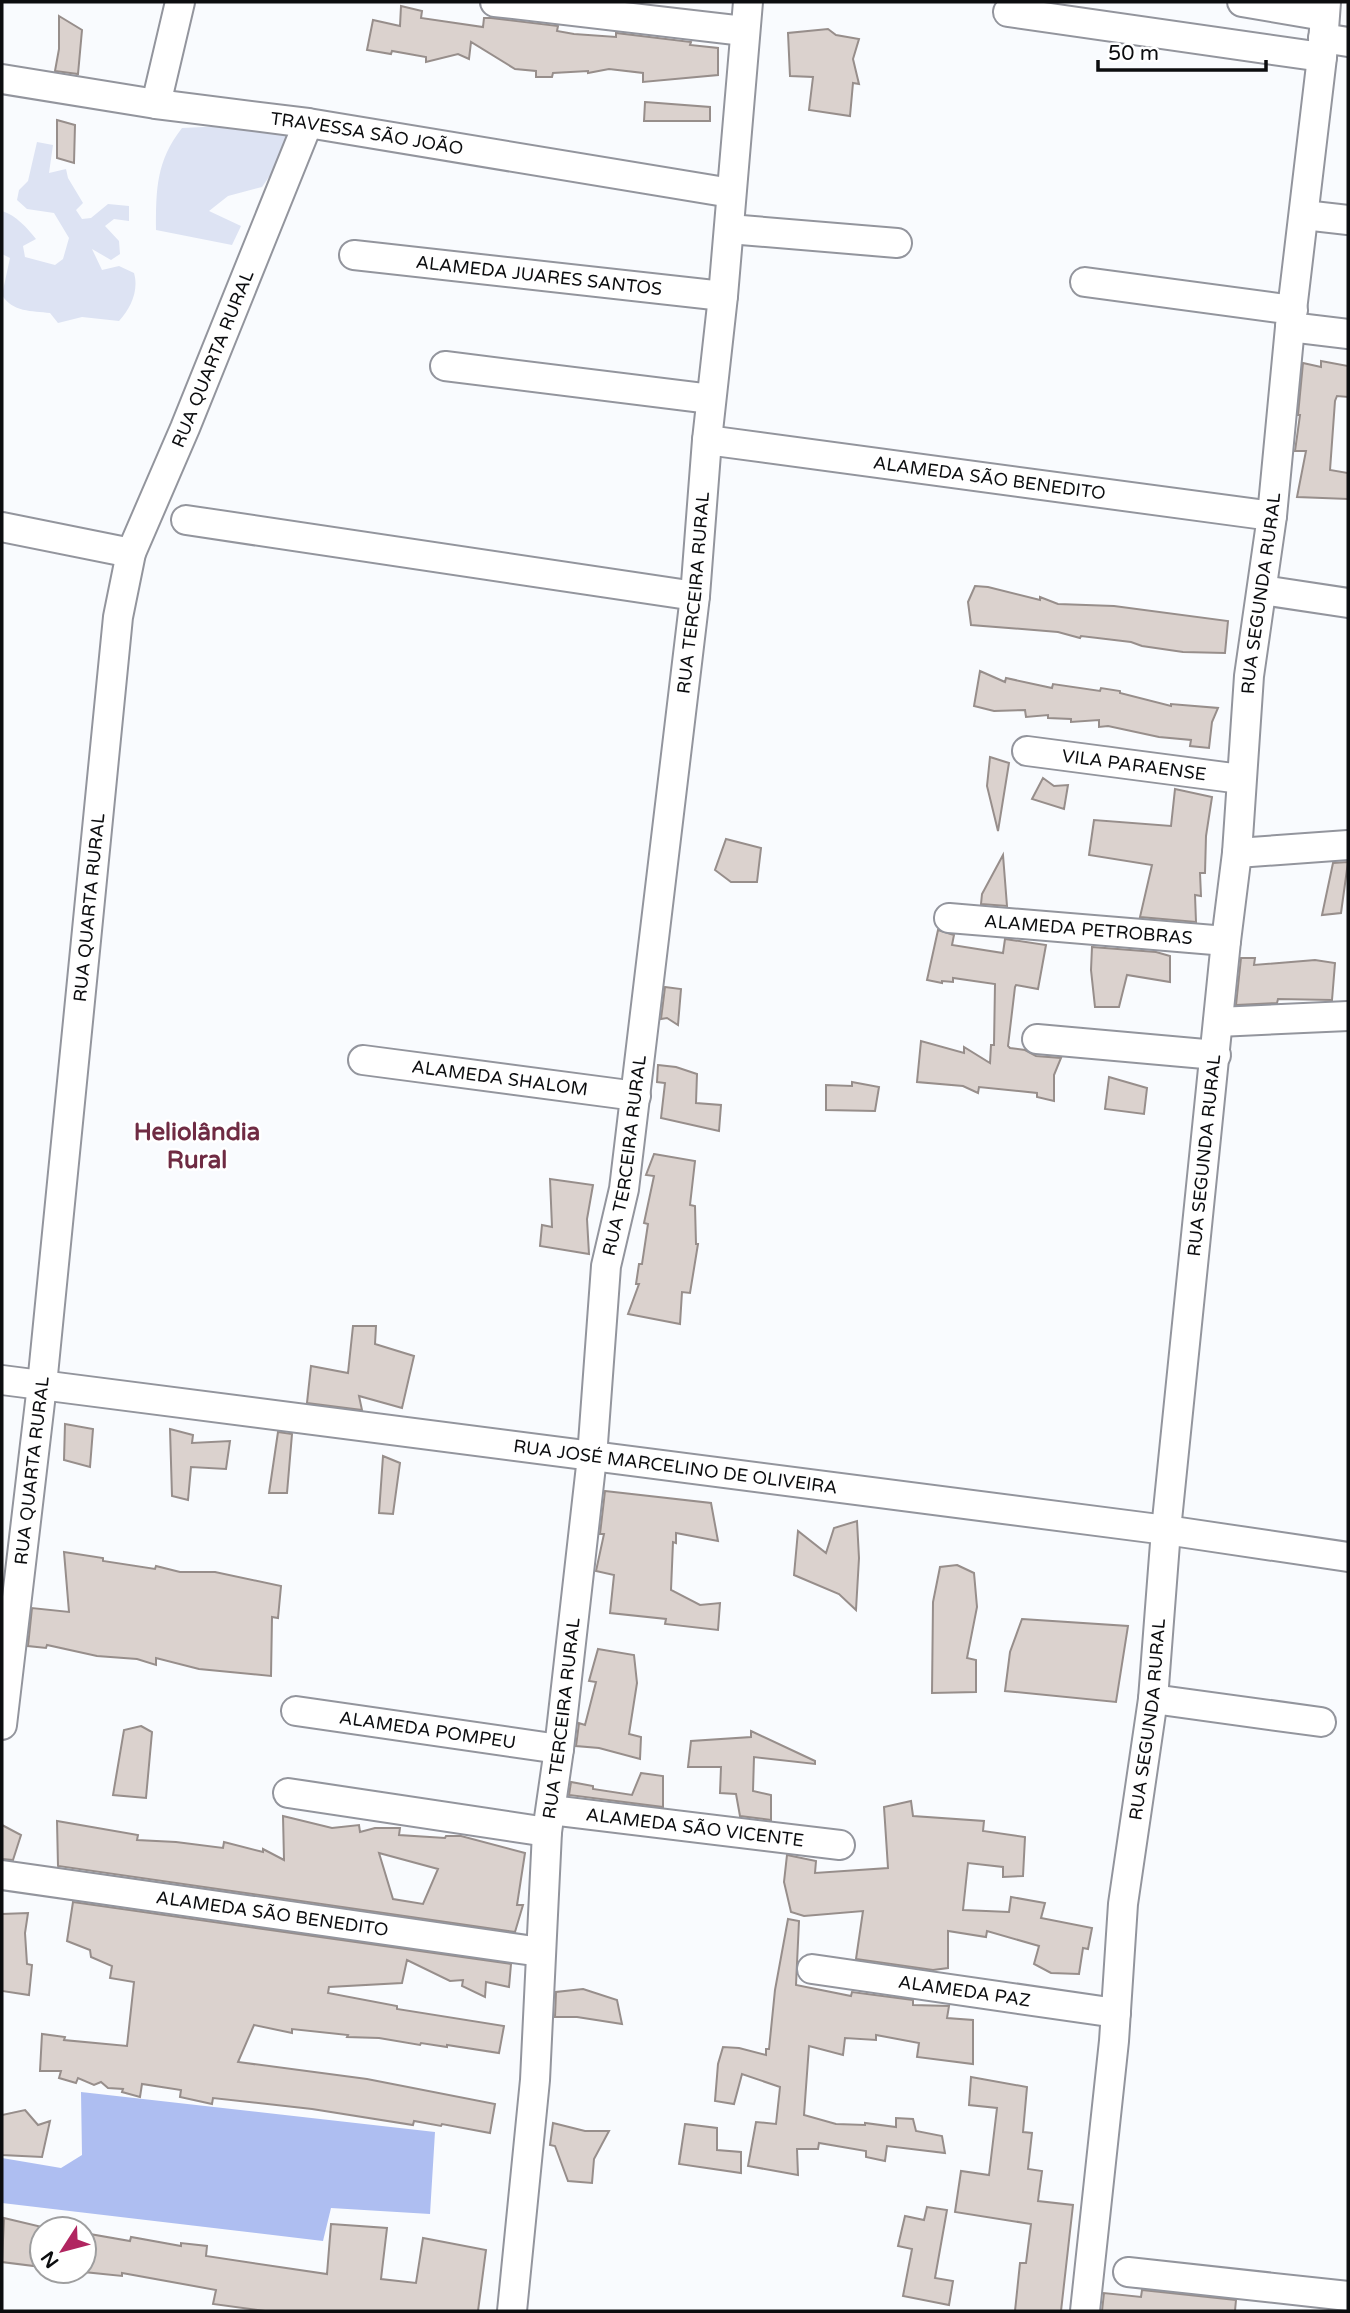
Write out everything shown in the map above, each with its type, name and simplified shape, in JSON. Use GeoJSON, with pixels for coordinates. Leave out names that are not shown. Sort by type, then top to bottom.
{"type":"FeatureCollection","features":[{"type":"Feature","properties":{"kind":"street"},"geometry":{"type":"LineString","coordinates":[[156,104],[180,2]]}},
{"type":"Feature","properties":{"kind":"street"},"geometry":{"type":"LineString","coordinates":[[495,2],[744,31]]}},
{"type":"Feature","properties":{"kind":"street","name":"RUA TERCEIRA RURAL"},"geometry":{"type":"LineString","coordinates":[[512,2311],[535,2080],[549,1821],[592,1457],[606,1266],[624,1189],[695,597],[748,2]]}},
{"type":"Feature","properties":{"kind":"street"},"geometry":{"type":"LineString","coordinates":[[1242,2],[1328,31]]}},
{"type":"Feature","properties":{"kind":"street"},"geometry":{"type":"LineString","coordinates":[[1008,12],[1328,31]]}},
{"type":"Feature","properties":{"kind":"street","name":"RUA SEGUNDA RURAL"},"geometry":{"type":"LineString","coordinates":[[1085,2311],[1112,2135],[1123,1904],[1153,1699],[1166,1530],[1237,853],[1249,676],[1272,516],[1291,319],[1328,31]]}},
{"type":"Feature","properties":{"kind":"street","name":"TRAVESSA SÃO JOÃO"},"geometry":{"type":"LineString","coordinates":[[2,79],[156,104],[308,122],[731,193]]}},
{"type":"Feature","properties":{"kind":"street","name":"RUA QUARTA RURAL"},"geometry":{"type":"LineString","coordinates":[[2,1725],[42,1385],[118,617],[131,552],[185,428],[308,122]]}},
{"type":"Feature","properties":{"kind":"street"},"geometry":{"type":"LineString","coordinates":[[1304,215],[1348,220]]}},
{"type":"Feature","properties":{"kind":"street"},"geometry":{"type":"LineString","coordinates":[[729,229],[897,243]]}},
{"type":"Feature","properties":{"kind":"street","name":"ALAMEDA JUARES SANTOS"},"geometry":{"type":"LineString","coordinates":[[354,255],[723,296]]}},
{"type":"Feature","properties":{"kind":"street"},"geometry":{"type":"LineString","coordinates":[[1085,282],[1291,319],[1348,334]]}},
{"type":"Feature","properties":{"kind":"street"},"geometry":{"type":"LineString","coordinates":[[445,366],[711,398]]}},
{"type":"Feature","properties":{"kind":"street","name":"ALAMEDA SÃO BENEDITO"},"geometry":{"type":"LineString","coordinates":[[707,440],[1272,516]]}},
{"type":"Feature","properties":{"kind":"street"},"geometry":{"type":"LineString","coordinates":[[186,520],[695,597]]}},
{"type":"Feature","properties":{"kind":"street"},"geometry":{"type":"LineString","coordinates":[[2,527],[131,552]]}},
{"type":"Feature","properties":{"kind":"street"},"geometry":{"type":"LineString","coordinates":[[1262,590],[1348,603]]}},
{"type":"Feature","properties":{"kind":"street","name":"VILA PARAENSE"},"geometry":{"type":"LineString","coordinates":[[1027,751],[1241,779]]}},
{"type":"Feature","properties":{"kind":"street"},"geometry":{"type":"LineString","coordinates":[[1237,853],[1348,845]]}},
{"type":"Feature","properties":{"kind":"street","name":"ALAMEDA PETROBRAS"},"geometry":{"type":"LineString","coordinates":[[950,918],[1226,941]]}},
{"type":"Feature","properties":{"kind":"street"},"geometry":{"type":"LineString","coordinates":[[1218,1022],[1348,1016]]}},
{"type":"Feature","properties":{"kind":"street"},"geometry":{"type":"LineString","coordinates":[[1037,1039],[1216,1055]]}},
{"type":"Feature","properties":{"kind":"street","name":"ALAMEDA SHALOM"},"geometry":{"type":"LineString","coordinates":[[363,1060],[636,1096]]}},
{"type":"Feature","properties":{"kind":"street","name":"RUA JOSÉ MARCELINO DE OLIVEIRA"},"geometry":{"type":"LineString","coordinates":[[2,1380],[1166,1530],[1348,1557]]}},
{"type":"Feature","properties":{"kind":"street"},"geometry":{"type":"LineString","coordinates":[[1153,1699],[1321,1721]]}},
{"type":"Feature","properties":{"kind":"street","name":"ALAMEDA POMPEU"},"geometry":{"type":"LineString","coordinates":[[296,1711],[559,1749]]}},
{"type":"Feature","properties":{"kind":"street","name":"ALAMEDA SÃO VICENTE"},"geometry":{"type":"LineString","coordinates":[[288,1793],[549,1821],[840,1845]]}},
{"type":"Feature","properties":{"kind":"street","name":"ALAMEDA SÃO BENEDITO"},"geometry":{"type":"LineString","coordinates":[[2,1875],[541,1952]]}},
{"type":"Feature","properties":{"kind":"street","name":"ALAMEDA PAZ"},"geometry":{"type":"LineString","coordinates":[[812,1969],[1116,2013]]}},
{"type":"Feature","properties":{"kind":"street"},"geometry":{"type":"LineString","coordinates":[[1128,2272],[1348,2296]]}},
{"type":"Feature","properties":{"kind":"shaded area"},"geometry":{"type":"Polygon","coordinates":[[[246,125],[297,127],[287,151],[262,187],[228,196],[209,211],[241,226],[232,245],[156,230],[156,202],[162,164],[182,128],[246,125]]]}},
{"type":"Feature","properties":{"kind":"shaded area"},"geometry":{"type":"Polygon","coordinates":[[[37,142],[53,145],[49,173],[66,169],[68,178],[83,203],[76,210],[82,219],[91,218],[108,204],[129,206],[129,221],[114,219],[105,226],[119,241],[120,254],[111,260],[92,249],[102,270],[119,266],[134,273],[133,298],[119,321],[82,317],[58,323],[50,313],[17,308],[2,295],[10,258],[2,254],[2,211],[17,219],[36,239],[23,246],[25,257],[55,265],[63,259],[69,238],[54,213],[27,209],[17,200],[19,190],[28,181],[37,142]]]}},
{"type":"Feature","properties":{"kind":"shaded area"},"geometry":{"type":"Polygon","coordinates":[[[81,2092],[435,2132],[430,2214],[331,2208],[323,2241],[2,2203],[2,2158],[61,2168],[82,2155],[81,2092]]]}},
{"type":"Feature","properties":{"kind":"building"},"geometry":{"type":"Polygon","coordinates":[[[401,6],[422,11],[421,18],[483,27],[484,18],[491,18],[558,26],[557,31],[574,34],[616,37],[616,33],[691,42],[690,45],[718,48],[718,75],[643,82],[643,73],[609,69],[588,73],[553,73],[552,77],[536,77],[536,71],[515,69],[471,42],[469,59],[458,54],[426,62],[426,57],[367,50],[373,20],[400,26],[401,6]]]}},
{"type":"Feature","properties":{"kind":"building"},"geometry":{"type":"Polygon","coordinates":[[[59,16],[82,30],[78,74],[55,71],[59,49],[59,16]]]}},
{"type":"Feature","properties":{"kind":"building"},"geometry":{"type":"Polygon","coordinates":[[[828,29],[836,35],[859,39],[853,59],[859,84],[853,83],[850,116],[809,110],[813,77],[790,76],[788,33],[828,29]]]}},
{"type":"Feature","properties":{"kind":"building"},"geometry":{"type":"Polygon","coordinates":[[[645,102],[710,107],[710,121],[644,121],[645,102]]]}},
{"type":"Feature","properties":{"kind":"building"},"geometry":{"type":"Polygon","coordinates":[[[57,120],[75,125],[74,163],[57,158],[57,120]]]}},
{"type":"Feature","properties":{"kind":"building"},"geometry":{"type":"Polygon","coordinates":[[[1321,361],[1348,366],[1348,397],[1337,396],[1335,401],[1330,470],[1348,473],[1348,499],[1297,497],[1306,451],[1295,451],[1303,363],[1321,367],[1321,361]]]}},
{"type":"Feature","properties":{"kind":"building"},"geometry":{"type":"Polygon","coordinates":[[[975,586],[1040,600],[1040,597],[1058,604],[1114,606],[1228,621],[1225,653],[1183,652],[1131,642],[1080,638],[1058,632],[971,625],[968,602],[975,586]]]}},
{"type":"Feature","properties":{"kind":"building"},"geometry":{"type":"Polygon","coordinates":[[[980,671],[1005,682],[1006,678],[1052,688],[1053,684],[1100,691],[1101,688],[1171,706],[1218,708],[1212,722],[1209,748],[1190,746],[1191,740],[1159,737],[1108,726],[1099,727],[1099,720],[1071,722],[1071,719],[1048,718],[1048,715],[1026,717],[1025,710],[994,711],[974,706],[980,671]]]}},
{"type":"Feature","properties":{"kind":"building"},"geometry":{"type":"Polygon","coordinates":[[[990,757],[1009,763],[998,831],[987,786],[990,757]]]}},
{"type":"Feature","properties":{"kind":"building"},"geometry":{"type":"Polygon","coordinates":[[[1043,778],[1054,786],[1068,785],[1064,809],[1032,799],[1043,778]]]}},
{"type":"Feature","properties":{"kind":"building"},"geometry":{"type":"Polygon","coordinates":[[[1175,789],[1212,797],[1206,836],[1205,873],[1200,873],[1201,896],[1195,895],[1196,922],[1140,917],[1152,865],[1089,855],[1094,820],[1171,826],[1175,789]]]}},
{"type":"Feature","properties":{"kind":"building"},"geometry":{"type":"Polygon","coordinates":[[[726,839],[761,848],[757,882],[731,882],[715,870],[726,839]]]}},
{"type":"Feature","properties":{"kind":"building"},"geometry":{"type":"Polygon","coordinates":[[[1003,855],[1007,906],[981,904],[982,894],[1003,855]]]}},
{"type":"Feature","properties":{"kind":"building"},"geometry":{"type":"Polygon","coordinates":[[[1348,862],[1341,913],[1322,915],[1333,863],[1348,862]]]}},
{"type":"Feature","properties":{"kind":"building"},"geometry":{"type":"Polygon","coordinates":[[[938,930],[954,935],[952,945],[1003,953],[1005,939],[1046,945],[1038,989],[1015,987],[1008,1046],[1036,1056],[1061,1058],[1054,1075],[1054,1101],[1037,1097],[1037,1093],[979,1087],[978,1093],[963,1086],[917,1082],[921,1041],[964,1053],[964,1047],[990,1063],[991,1045],[994,1045],[995,984],[953,978],[953,982],[942,983],[927,980],[938,930]]]}},
{"type":"Feature","properties":{"kind":"building"},"geometry":{"type":"Polygon","coordinates":[[[1092,947],[1156,952],[1170,956],[1170,982],[1127,975],[1119,1007],[1095,1007],[1091,970],[1092,947]]]}},
{"type":"Feature","properties":{"kind":"building"},"geometry":{"type":"Polygon","coordinates":[[[1241,958],[1255,958],[1254,965],[1315,960],[1335,963],[1332,1000],[1278,999],[1277,1003],[1236,1005],[1241,958]]]}},
{"type":"Feature","properties":{"kind":"building"},"geometry":{"type":"Polygon","coordinates":[[[665,987],[681,989],[678,1025],[667,1018],[661,1019],[665,987]]]}},
{"type":"Feature","properties":{"kind":"building"},"geometry":{"type":"Polygon","coordinates":[[[658,1065],[697,1074],[696,1103],[721,1105],[719,1131],[661,1118],[665,1083],[657,1082],[658,1065]]]}},
{"type":"Feature","properties":{"kind":"building"},"geometry":{"type":"Polygon","coordinates":[[[1109,1077],[1147,1088],[1144,1114],[1105,1109],[1109,1077]]]}},
{"type":"Feature","properties":{"kind":"building"},"geometry":{"type":"Polygon","coordinates":[[[852,1082],[879,1087],[875,1111],[826,1110],[826,1085],[852,1086],[852,1082]]]}},
{"type":"Feature","properties":{"kind":"building"},"geometry":{"type":"Polygon","coordinates":[[[654,1154],[695,1161],[690,1205],[695,1206],[698,1244],[690,1293],[682,1292],[680,1324],[628,1314],[639,1284],[636,1284],[648,1224],[644,1223],[654,1176],[646,1175],[654,1154]]]}},
{"type":"Feature","properties":{"kind":"building"},"geometry":{"type":"Polygon","coordinates":[[[550,1179],[593,1185],[587,1219],[589,1254],[540,1246],[542,1225],[552,1227],[550,1179]]]}},
{"type":"Feature","properties":{"kind":"building"},"geometry":{"type":"Polygon","coordinates":[[[353,1326],[376,1326],[375,1344],[414,1356],[402,1408],[359,1396],[362,1410],[307,1403],[311,1366],[348,1373],[353,1326]]]}},
{"type":"Feature","properties":{"kind":"building"},"geometry":{"type":"Polygon","coordinates":[[[65,1424],[93,1429],[90,1467],[64,1460],[65,1424]]]}},
{"type":"Feature","properties":{"kind":"building"},"geometry":{"type":"Polygon","coordinates":[[[170,1429],[193,1435],[192,1443],[230,1441],[226,1469],[191,1467],[188,1500],[172,1496],[170,1429]]]}},
{"type":"Feature","properties":{"kind":"building"},"geometry":{"type":"Polygon","coordinates":[[[278,1432],[292,1434],[287,1493],[269,1493],[278,1432]]]}},
{"type":"Feature","properties":{"kind":"building"},"geometry":{"type":"Polygon","coordinates":[[[383,1456],[400,1463],[393,1514],[379,1513],[383,1456]]]}},
{"type":"Feature","properties":{"kind":"building"},"geometry":{"type":"Polygon","coordinates":[[[605,1491],[711,1503],[718,1541],[676,1533],[676,1543],[673,1542],[671,1590],[700,1605],[720,1603],[718,1630],[665,1624],[666,1619],[610,1613],[614,1575],[596,1571],[604,1534],[600,1534],[605,1491]]]}},
{"type":"Feature","properties":{"kind":"building"},"geometry":{"type":"Polygon","coordinates":[[[857,1521],[859,1558],[856,1610],[839,1594],[794,1575],[798,1531],[826,1553],[834,1528],[857,1521]]]}},
{"type":"Feature","properties":{"kind":"building"},"geometry":{"type":"Polygon","coordinates":[[[64,1552],[155,1569],[156,1566],[180,1572],[215,1572],[281,1586],[278,1618],[272,1617],[271,1676],[199,1669],[156,1658],[156,1665],[137,1659],[97,1656],[47,1645],[46,1648],[28,1646],[32,1608],[69,1612],[64,1552]]]}},
{"type":"Feature","properties":{"kind":"building"},"geometry":{"type":"Polygon","coordinates":[[[957,1565],[974,1573],[977,1607],[967,1658],[976,1660],[976,1692],[932,1693],[933,1602],[940,1567],[957,1565]]]}},
{"type":"Feature","properties":{"kind":"building"},"geometry":{"type":"Polygon","coordinates":[[[1022,1619],[1128,1626],[1116,1702],[1005,1691],[1010,1652],[1022,1619]]]}},
{"type":"Feature","properties":{"kind":"building"},"geometry":{"type":"Polygon","coordinates":[[[598,1649],[634,1655],[637,1683],[629,1734],[641,1737],[640,1759],[599,1748],[576,1746],[579,1723],[585,1725],[596,1682],[589,1681],[598,1649]]]}},
{"type":"Feature","properties":{"kind":"building"},"geometry":{"type":"Polygon","coordinates":[[[141,1726],[152,1732],[146,1798],[113,1795],[124,1730],[141,1726]]]}},
{"type":"Feature","properties":{"kind":"building"},"geometry":{"type":"Polygon","coordinates":[[[751,1731],[815,1761],[815,1764],[754,1757],[753,1791],[771,1795],[771,1820],[740,1816],[736,1794],[720,1793],[721,1767],[688,1767],[691,1741],[751,1737],[751,1731]]]}},
{"type":"Feature","properties":{"kind":"building"},"geometry":{"type":"Polygon","coordinates":[[[641,1773],[663,1776],[663,1807],[569,1795],[571,1782],[593,1786],[593,1789],[632,1795],[641,1773]]]}},
{"type":"Feature","properties":{"kind":"building"},"geometry":{"type":"Polygon","coordinates":[[[911,1801],[913,1816],[984,1821],[983,1831],[1025,1837],[1023,1876],[1003,1877],[1003,1867],[968,1863],[963,1910],[1009,1912],[1011,1897],[1045,1903],[1041,1918],[1092,1928],[1088,1949],[1083,1948],[1079,1974],[1051,1973],[1034,1964],[1039,1946],[987,1931],[986,1937],[948,1931],[948,1968],[933,1970],[856,1959],[863,1911],[804,1916],[791,1912],[784,1882],[787,1855],[816,1861],[815,1873],[888,1868],[884,1807],[911,1801]]]}},
{"type":"Feature","properties":{"kind":"building"},"geometry":{"type":"Polygon","coordinates":[[[283,1816],[332,1828],[359,1825],[360,1832],[375,1828],[400,1828],[399,1835],[445,1838],[461,1836],[525,1853],[517,1905],[523,1905],[515,1932],[58,1866],[57,1821],[138,1835],[137,1840],[223,1848],[224,1842],[263,1852],[263,1849],[284,1860],[283,1816]],[[379,1853],[393,1899],[423,1904],[438,1869],[379,1853]]]}},
{"type":"Feature","properties":{"kind":"building"},"geometry":{"type":"Polygon","coordinates":[[[2,1825],[21,1835],[13,1860],[2,1859],[2,1825]]]}},
{"type":"Feature","properties":{"kind":"building"},"geometry":{"type":"Polygon","coordinates":[[[73,1902],[511,1964],[509,1987],[486,1982],[485,1997],[462,1986],[463,1980],[450,1981],[407,1960],[402,1983],[329,1987],[328,1993],[397,2006],[397,2009],[504,2026],[499,2053],[292,2029],[292,2033],[254,2025],[238,2062],[367,2079],[495,2104],[490,2133],[442,2124],[414,2121],[413,2125],[312,2109],[213,2098],[212,2104],[180,2097],[181,2090],[142,2084],[140,2097],[122,2092],[123,2089],[108,2088],[101,2082],[94,2085],[78,2078],[76,2083],[59,2078],[61,2071],[40,2071],[42,2034],[65,2037],[64,2040],[127,2046],[134,1982],[110,1978],[112,1966],[91,1957],[90,1950],[67,1941],[73,1902]]]}},
{"type":"Feature","properties":{"kind":"building"},"geometry":{"type":"Polygon","coordinates":[[[28,1913],[25,1933],[27,1964],[32,1965],[29,1995],[2,1991],[2,1914],[28,1913]]]}},
{"type":"Feature","properties":{"kind":"building"},"geometry":{"type":"Polygon","coordinates":[[[788,1919],[799,1921],[796,1985],[851,1996],[852,1992],[913,2000],[913,2005],[949,2006],[947,2018],[973,2020],[973,2064],[917,2057],[919,2043],[876,2035],[876,2040],[845,2038],[843,2055],[809,2046],[804,2115],[836,2124],[865,2123],[896,2127],[896,2118],[913,2119],[916,2131],[942,2136],[945,2153],[887,2146],[885,2161],[866,2157],[866,2151],[819,2143],[818,2149],[797,2149],[798,2175],[748,2166],[756,2122],[776,2124],[780,2087],[742,2074],[734,2104],[715,2101],[718,2064],[723,2047],[766,2055],[766,2049],[769,2049],[775,1990],[788,1919]]]}},
{"type":"Feature","properties":{"kind":"building"},"geometry":{"type":"Polygon","coordinates":[[[583,1989],[617,2000],[622,2024],[577,2017],[555,2017],[556,1992],[583,1989]]]}},
{"type":"Feature","properties":{"kind":"building"},"geometry":{"type":"Polygon","coordinates":[[[971,2077],[1027,2087],[1023,2132],[1032,2133],[1028,2169],[1042,2171],[1038,2201],[1073,2205],[1061,2311],[1015,2311],[1020,2263],[1026,2263],[1031,2224],[955,2212],[961,2171],[989,2175],[997,2108],[969,2105],[971,2077]]]}},
{"type":"Feature","properties":{"kind":"building"},"geometry":{"type":"Polygon","coordinates":[[[25,2110],[38,2125],[50,2121],[42,2157],[2,2155],[2,2115],[25,2110]]]}},
{"type":"Feature","properties":{"kind":"building"},"geometry":{"type":"Polygon","coordinates":[[[553,2123],[585,2131],[609,2131],[594,2159],[592,2183],[568,2181],[555,2146],[550,2145],[553,2123]]]}},
{"type":"Feature","properties":{"kind":"building"},"geometry":{"type":"Polygon","coordinates":[[[685,2124],[717,2128],[717,2150],[741,2152],[741,2173],[679,2164],[685,2124]]]}},
{"type":"Feature","properties":{"kind":"building"},"geometry":{"type":"Polygon","coordinates":[[[927,2207],[947,2210],[935,2278],[953,2281],[949,2305],[903,2296],[912,2249],[898,2246],[905,2216],[924,2220],[927,2207]]]}},
{"type":"Feature","properties":{"kind":"building"},"geometry":{"type":"Polygon","coordinates":[[[4,2218],[28,2224],[28,2265],[2,2262],[4,2218]]]}},
{"type":"Feature","properties":{"kind":"building"},"geometry":{"type":"Polygon","coordinates":[[[331,2224],[387,2228],[381,2279],[416,2283],[423,2238],[486,2250],[478,2311],[265,2311],[213,2304],[216,2290],[122,2273],[122,2276],[98,2273],[98,2235],[130,2241],[131,2237],[181,2246],[181,2243],[207,2246],[206,2256],[327,2274],[331,2224]]]}},
{"type":"Feature","properties":{"kind":"building"},"geometry":{"type":"Polygon","coordinates":[[[1142,2290],[1236,2300],[1235,2311],[1102,2311],[1104,2293],[1141,2297],[1142,2290]]]}},
{"type":"Feature","properties":{"kind":"district","name":"Heliolândia Rural"},"geometry":{"type":"Point","coordinates":[197,1146]}}]}
